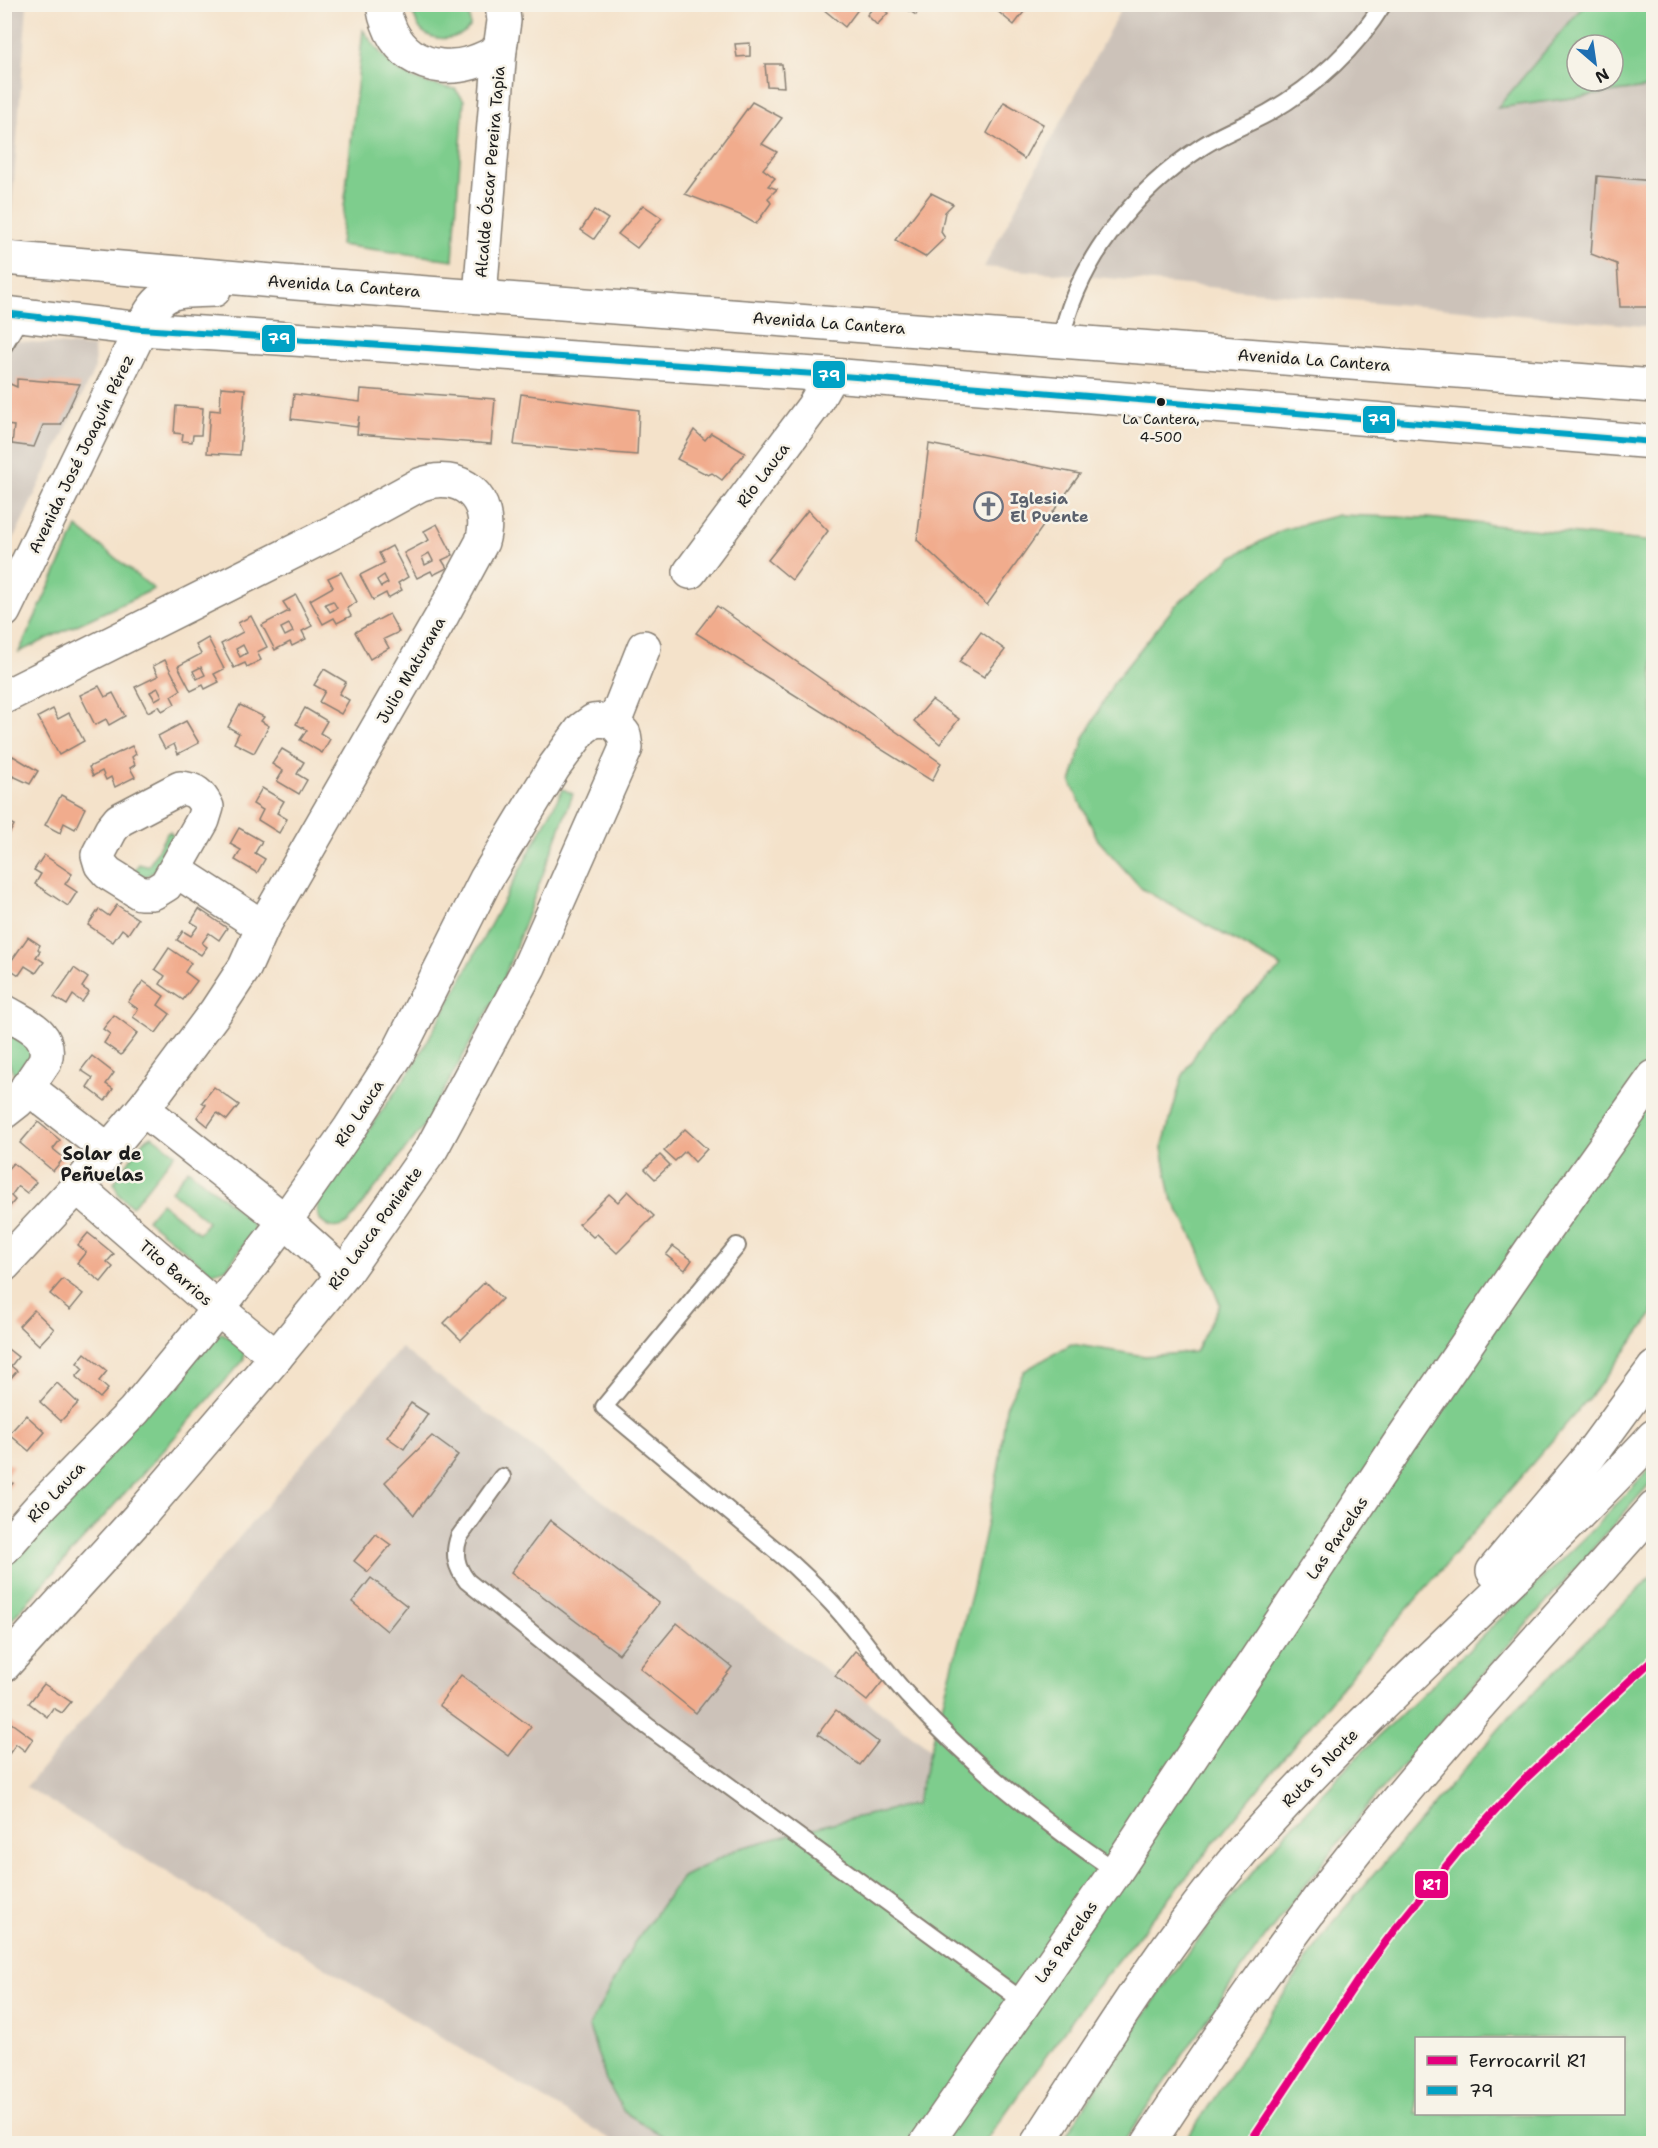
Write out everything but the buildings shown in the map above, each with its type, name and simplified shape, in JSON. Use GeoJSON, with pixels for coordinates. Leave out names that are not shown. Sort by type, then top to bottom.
{"type":"FeatureCollection","features":[{"type":"Feature","properties":{"kind":"main road","name":"Alcalde Óscar Pereira Tapia"},"geometry":{"type":"LineString","coordinates":[[384,4],[388,23],[394,36],[403,47],[427,63],[441,67],[458,67],[479,62],[500,49]]}},
{"type":"Feature","properties":{"kind":"main road","name":"Alcalde Óscar Pereira Tapia"},"geometry":{"type":"LineString","coordinates":[[480,296],[504,21],[502,4]]}},
{"type":"Feature","properties":{"kind":"main road","name":"Avenida La Cantera"},"geometry":{"type":"LineString","coordinates":[[4,258],[296,283],[1653,386]]}},
{"type":"Feature","properties":{"kind":"main road","name":"Avenida José Joaquín Pérez"},"geometry":{"type":"LineString","coordinates":[[4,611],[141,329],[151,309],[160,298],[179,291],[244,290],[296,283]]}},
{"type":"Feature","properties":{"kind":"main road"},"geometry":{"type":"LineString","coordinates":[[13,314],[141,329],[831,375],[1653,442]]}},
{"type":"Feature","properties":{"kind":"main road","name":"Río Lauca"},"geometry":{"type":"LineString","coordinates":[[690,572],[813,407],[831,375]]}},
{"type":"Feature","properties":{"kind":"main road","name":"Julio Maturana"},"geometry":{"type":"LineString","coordinates":[[4,697],[333,532],[431,480],[445,479],[457,482],[478,498],[483,509],[485,531],[482,542],[263,927],[245,967],[143,1109],[76,1187],[4,1265]]}},
{"type":"Feature","properties":{"kind":"main road"},"geometry":{"type":"LineString","coordinates":[[614,723],[644,647]]}},
{"type":"Feature","properties":{"kind":"main road","name":"Río Lauca"},"geometry":{"type":"LineString","coordinates":[[4,1548],[42,1505],[134,1411],[218,1309],[285,1221],[350,1128],[398,1053],[486,879],[554,767],[587,725],[593,721],[604,720],[614,723]]}},
{"type":"Feature","properties":{"kind":"main road","name":"Río Lauca Poniente"},"geometry":{"type":"LineString","coordinates":[[4,1665],[138,1518],[276,1357],[344,1274],[432,1148],[528,968],[626,748],[624,734],[614,723]]}},
{"type":"Feature","properties":{"kind":"main road"},"geometry":{"type":"LineString","coordinates":[[175,870],[263,927]]}},
{"type":"Feature","properties":{"kind":"main road"},"geometry":{"type":"LineString","coordinates":[[4,1011],[38,1032],[44,1038],[47,1046],[45,1061],[18,1101],[4,1112]]}},
{"type":"Feature","properties":{"kind":"main road","name":"Las Parcelas"},"geometry":{"type":"LineString","coordinates":[[926,2144],[1116,1871],[1413,1423],[1653,1077]]}},
{"type":"Feature","properties":{"kind":"main road"},"geometry":{"type":"LineString","coordinates":[[27,1087],[108,1150]]}},
{"type":"Feature","properties":{"kind":"main road"},"geometry":{"type":"LineString","coordinates":[[143,1109],[285,1221],[344,1274]]}},
{"type":"Feature","properties":{"kind":"main road","name":"Tito Barrios"},"geometry":{"type":"LineString","coordinates":[[76,1187],[276,1357]]}},
{"type":"Feature","properties":{"kind":"main road"},"geometry":{"type":"LineString","coordinates":[[1333,1753],[1520,1540],[1588,1458],[1653,1368]]}},
{"type":"Feature","properties":{"kind":"main road","name":"Ruta 5 Norte"},"geometry":{"type":"LineString","coordinates":[[1037,2144],[1138,1989],[1223,1875],[1256,1836],[1333,1753],[1555,1539],[1653,1436]]}},
{"type":"Feature","properties":{"kind":"main road"},"geometry":{"type":"LineString","coordinates":[[1148,2144],[1240,2006],[1299,1924],[1357,1850],[1472,1710],[1653,1508]]}},
{"type":"Feature","properties":{"kind":"main road"},"geometry":{"type":"LineString","coordinates":[[1472,1710],[1653,1537]]}},
{"type":"Feature","properties":{"kind":"main road"},"geometry":{"type":"LineString","coordinates":[[1021,2144],[1086,2069]]}},
{"type":"Feature","properties":{"kind":"lane"},"geometry":{"type":"LineString","coordinates":[[1061,341],[1065,318],[1083,276],[1102,244],[1149,189],[1203,146],[1296,96],[1324,74],[1350,49],[1383,4]]}},
{"type":"Feature","properties":{"kind":"lane"},"geometry":{"type":"LineString","coordinates":[[4,345],[13,314]]}},
{"type":"Feature","properties":{"kind":"lane"},"geometry":{"type":"LineString","coordinates":[[737,1246],[604,1407],[819,1589],[909,1698],[995,1781],[1058,1831],[1116,1871]]}},
{"type":"Feature","properties":{"kind":"lane"},"geometry":{"type":"LineString","coordinates":[[502,1477],[459,1537],[455,1548],[455,1559],[467,1581],[647,1726],[1024,2002]]}},
{"type":"Feature","properties":{"kind":"shaded area"},"geometry":{"type":"Polygon","coordinates":[[[4,5],[27,5],[11,221],[4,221],[4,5]]]}},
{"type":"Feature","properties":{"kind":"shaded area"},"geometry":{"type":"Polygon","coordinates":[[[1123,5],[1584,5],[1498,108],[1609,93],[1625,93],[1625,91],[1653,87],[1653,327],[984,267],[1123,5]]]}},
{"type":"Feature","properties":{"kind":"shaded area"},"geometry":{"type":"Polygon","coordinates":[[[5,340],[94,347],[95,368],[5,557],[5,340]]]}},
{"type":"Feature","properties":{"kind":"shaded area"},"geometry":{"type":"Polygon","coordinates":[[[401,1348],[1089,1869],[903,2143],[617,2143],[26,1787],[401,1348]]]}},
{"type":"Feature","properties":{"kind":"green space"},"geometry":{"type":"Polygon","coordinates":[[[411,5],[469,5],[470,27],[460,35],[453,37],[440,38],[427,35],[420,28],[411,5]]]}},
{"type":"Feature","properties":{"kind":"green space"},"geometry":{"type":"Polygon","coordinates":[[[1584,5],[1653,5],[1653,87],[1625,91],[1625,33],[1565,33],[1565,93],[1608,93],[1497,108],[1584,5]]]}},
{"type":"Feature","properties":{"kind":"green space"},"geometry":{"type":"Polygon","coordinates":[[[363,30],[383,56],[401,72],[423,82],[455,89],[464,100],[453,260],[340,245],[363,30]]]}},
{"type":"Feature","properties":{"kind":"green space"},"geometry":{"type":"Polygon","coordinates":[[[1338,515],[1427,518],[1653,542],[1653,1314],[1599,1386],[1356,1669],[1086,2000],[984,2143],[674,2143],[624,2112],[606,2080],[589,2027],[634,1943],[682,1877],[737,1849],[840,1821],[916,1804],[972,1592],[999,1466],[1006,1407],[1024,1371],[1071,1344],[1145,1356],[1195,1352],[1220,1304],[1194,1239],[1171,1197],[1162,1148],[1182,1077],[1210,1030],[1282,967],[1142,889],[1098,840],[1071,783],[1084,738],[1114,682],[1175,606],[1232,557],[1282,530],[1338,515]]]}},
{"type":"Feature","properties":{"kind":"green space"},"geometry":{"type":"Polygon","coordinates":[[[77,527],[154,589],[19,652],[77,527]]]}},
{"type":"Feature","properties":{"kind":"green space"},"geometry":{"type":"Polygon","coordinates":[[[563,789],[573,794],[499,991],[426,1123],[348,1223],[329,1227],[320,1220],[317,1208],[319,1200],[414,1065],[563,789]]]}},
{"type":"Feature","properties":{"kind":"green space"},"geometry":{"type":"Polygon","coordinates":[[[170,832],[174,837],[157,868],[147,876],[140,876],[133,872],[139,864],[149,865],[167,833],[170,832]]]}},
{"type":"Feature","properties":{"kind":"green space"},"geometry":{"type":"Polygon","coordinates":[[[5,1024],[34,1052],[15,1076],[5,1054],[5,1024]]]}},
{"type":"Feature","properties":{"kind":"green space"},"geometry":{"type":"Polygon","coordinates":[[[152,1136],[175,1153],[132,1207],[119,1195],[114,1183],[143,1141],[152,1136]]]}},
{"type":"Feature","properties":{"kind":"green space"},"geometry":{"type":"Polygon","coordinates":[[[188,1169],[250,1220],[255,1230],[226,1269],[212,1273],[147,1220],[161,1203],[199,1233],[208,1222],[171,1191],[188,1169]]]}},
{"type":"Feature","properties":{"kind":"green space"},"geometry":{"type":"Polygon","coordinates":[[[222,1333],[242,1344],[245,1353],[243,1361],[5,1627],[5,1565],[39,1522],[215,1335],[222,1333]]]}},
{"type":"Feature","properties":{"kind":"green space"},"geometry":{"type":"Polygon","coordinates":[[[1653,1465],[1653,1480],[1369,1804],[1268,1933],[1123,2143],[1061,2143],[1184,1958],[1276,1844],[1350,1764],[1588,1534],[1653,1465]]]}},
{"type":"Feature","properties":{"kind":"green space"},"geometry":{"type":"Polygon","coordinates":[[[1653,1575],[1653,2143],[1184,2143],[1332,1923],[1511,1715],[1653,1575]]]}},
{"type":"Feature","properties":{"kind":"rail line","name":"R1"},"geometry":{"type":"LineString","coordinates":[[1249,2144],[1364,1971],[1461,1848],[1521,1783],[1654,1658]]}},
{"type":"Feature","properties":{"kind":"transit line","name":"79"},"geometry":{"type":"LineString","coordinates":[[4,313],[141,329],[831,375],[1654,442]]}},
{"type":"Feature","properties":{"kind":"place","name":"La Cantera, 4-500"},"geometry":{"type":"Point","coordinates":[1161,402]}},
{"type":"Feature","properties":{"kind":"place","name":"Iglesia El Puente"},"geometry":{"type":"Point","coordinates":[989,507]}},
{"type":"Feature","properties":{"kind":"district","name":"Solar de Peñuelas"},"geometry":{"type":"Point","coordinates":[102,1164]}}]}
